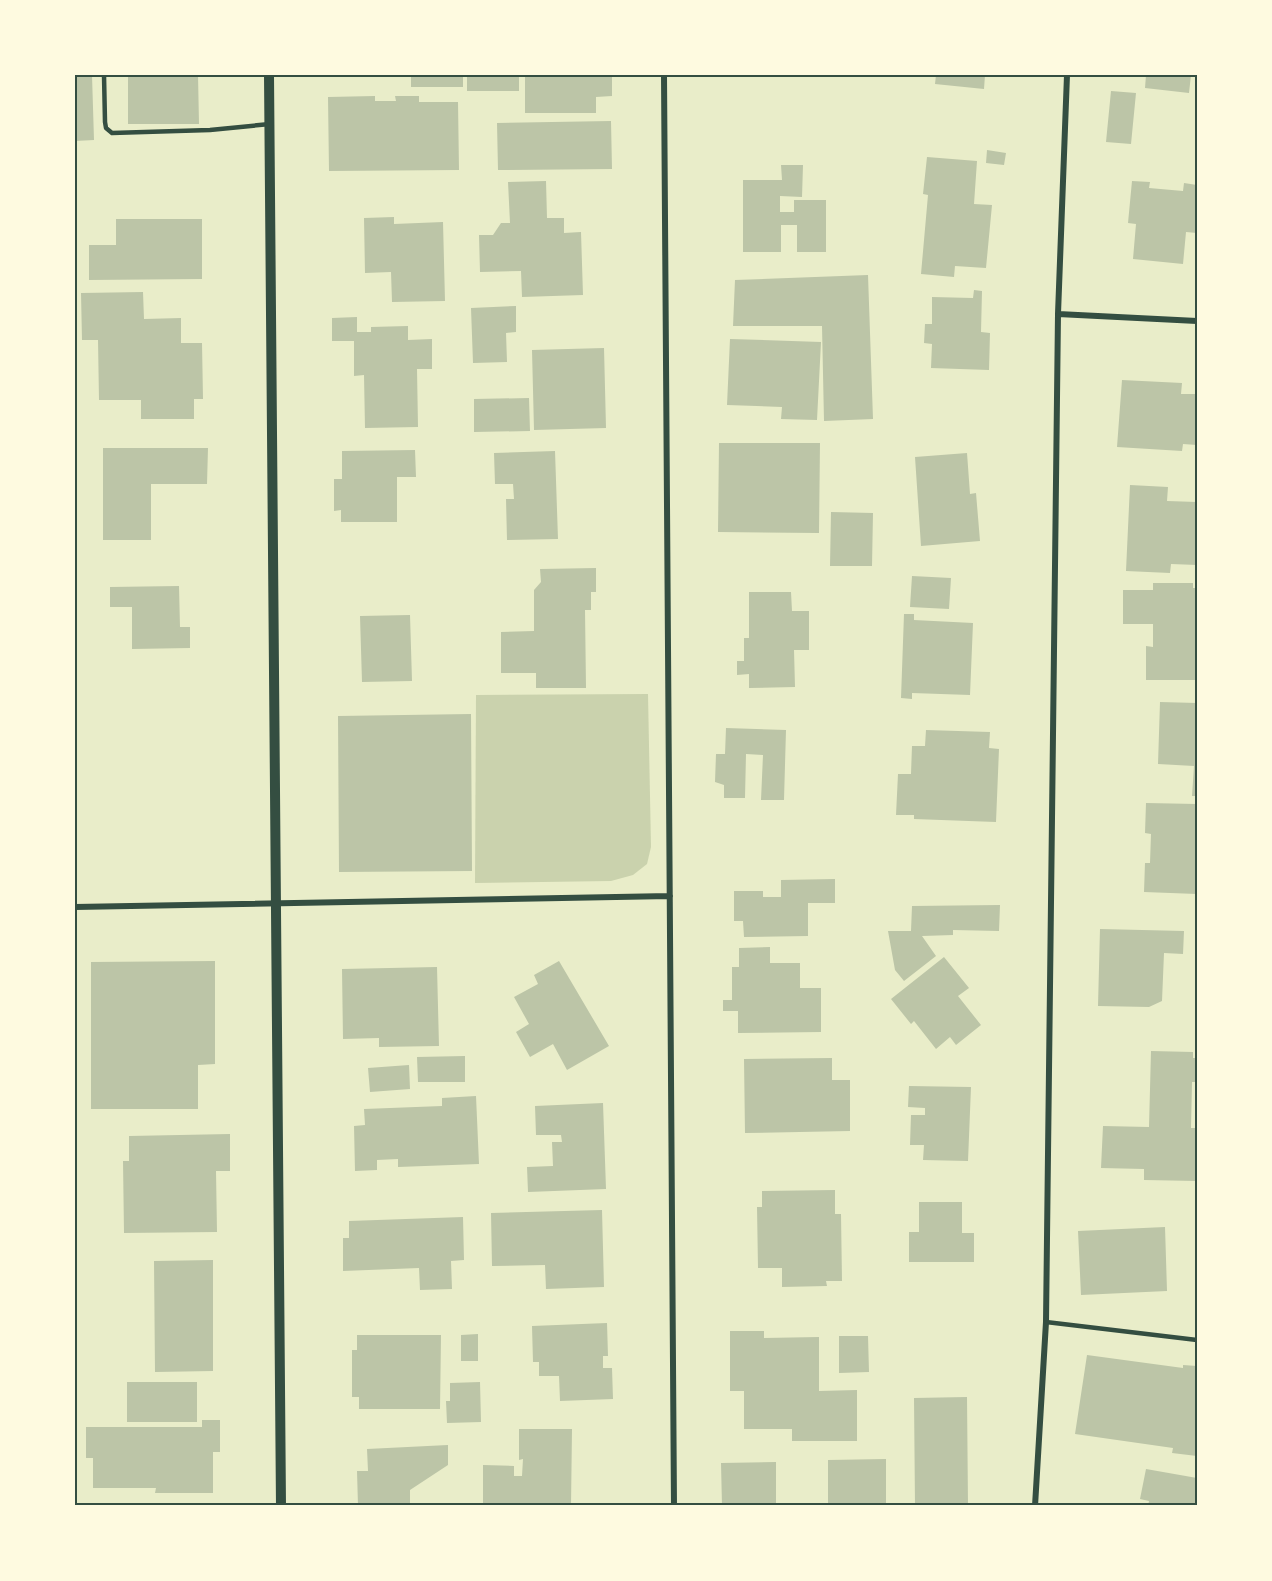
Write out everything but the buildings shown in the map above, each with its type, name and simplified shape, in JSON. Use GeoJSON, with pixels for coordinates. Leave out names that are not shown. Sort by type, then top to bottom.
{"type":"FeatureCollection","features":[{"type":"Feature","properties":{"kind":"street"},"geometry":{"type":"LineString","coordinates":[[269,75],[281,1506]]}},
{"type":"Feature","properties":{"kind":"street"},"geometry":{"type":"LineString","coordinates":[[664,75],[674,1506]]}},
{"type":"Feature","properties":{"kind":"street"},"geometry":{"type":"LineString","coordinates":[[1035,1506],[1046,1322],[1058,314],[1067,75]]}},
{"type":"Feature","properties":{"kind":"street"},"geometry":{"type":"LineString","coordinates":[[1058,314],[1197,321]]}},
{"type":"Feature","properties":{"kind":"street"},"geometry":{"type":"LineString","coordinates":[[75,907],[670,896]]}},
{"type":"Feature","properties":{"kind":"lane"},"geometry":{"type":"LineString","coordinates":[[104,75],[105,122],[106,128],[112,133],[210,130],[270,124]]}},
{"type":"Feature","properties":{"kind":"lane"},"geometry":{"type":"LineString","coordinates":[[1046,1322],[1197,1340]]}},
{"type":"Feature","properties":{"kind":"green space"},"geometry":{"type":"Polygon","coordinates":[[[648,694],[651,847],[647,864],[633,875],[611,881],[475,883],[476,695],[648,694]]]}}]}
